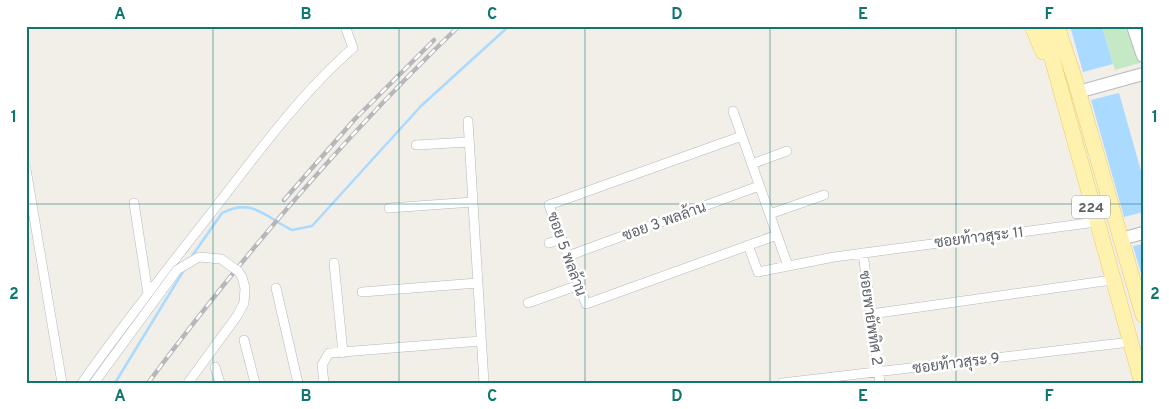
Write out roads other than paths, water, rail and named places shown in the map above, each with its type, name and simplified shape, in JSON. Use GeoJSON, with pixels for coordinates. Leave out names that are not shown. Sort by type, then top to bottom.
{"type":"FeatureCollection","features":[{"type":"Feature","properties":{"kind":"main road"},"geometry":{"type":"LineString","coordinates":[[1066,26],[1077,86],[1143,315]]}},
{"type":"Feature","properties":{"kind":"main road"},"geometry":{"type":"LineString","coordinates":[[1047,27],[1077,86]]}},
{"type":"Feature","properties":{"kind":"main road","name":"224"},"geometry":{"type":"LineString","coordinates":[[1047,27],[1058,86],[1142,383]]}},
{"type":"Feature","properties":{"kind":"street"},"geometry":{"type":"LineString","coordinates":[[82,383],[248,162],[326,75],[353,48],[345,26]]}},
{"type":"Feature","properties":{"kind":"street"},"geometry":{"type":"LineString","coordinates":[[1133,26],[1143,56]]}},
{"type":"Feature","properties":{"kind":"street"},"geometry":{"type":"LineString","coordinates":[[1077,86],[1143,74]]}},
{"type":"Feature","properties":{"kind":"street"},"geometry":{"type":"LineString","coordinates":[[734,112],[788,266]]}},
{"type":"Feature","properties":{"kind":"street"},"geometry":{"type":"LineString","coordinates":[[468,121],[484,383]]}},
{"type":"Feature","properties":{"kind":"street","name":"ซอย 5 พลล้าน"},"geometry":{"type":"LineString","coordinates":[[742,136],[549,205],[586,304],[777,235]]}},
{"type":"Feature","properties":{"kind":"street"},"geometry":{"type":"LineString","coordinates":[[416,145],[469,142]]}},
{"type":"Feature","properties":{"kind":"street"},"geometry":{"type":"LineString","coordinates":[[752,164],[787,151]]}},
{"type":"Feature","properties":{"kind":"street"},"geometry":{"type":"LineString","coordinates":[[26,169],[62,383]]}},
{"type":"Feature","properties":{"kind":"street","name":"ซอย 3 พลล้าน"},"geometry":{"type":"LineString","coordinates":[[568,256],[760,186]]}},
{"type":"Feature","properties":{"kind":"street"},"geometry":{"type":"LineString","coordinates":[[770,214],[824,195]]}},
{"type":"Feature","properties":{"kind":"street"},"geometry":{"type":"LineString","coordinates":[[389,208],[473,202]]}},
{"type":"Feature","properties":{"kind":"street"},"geometry":{"type":"LineString","coordinates":[[134,203],[148,294]]}},
{"type":"Feature","properties":{"kind":"street","name":"ซอยท้าวสุระ 11"},"geometry":{"type":"LineString","coordinates":[[748,245],[758,272],[862,253],[1096,222]]}},
{"type":"Feature","properties":{"kind":"street"},"geometry":{"type":"LineString","coordinates":[[1121,239],[1143,233]]}},
{"type":"Feature","properties":{"kind":"street"},"geometry":{"type":"LineString","coordinates":[[549,243],[562,239]]}},
{"type":"Feature","properties":{"kind":"street","name":"ซอยพายัพทิศ 2"},"geometry":{"type":"LineString","coordinates":[[862,253],[880,383]]}},
{"type":"Feature","properties":{"kind":"street"},"geometry":{"type":"LineString","coordinates":[[94,383],[177,270],[199,258],[221,259],[238,271],[242,277],[245,288],[244,303],[237,316],[188,383]]}},
{"type":"Feature","properties":{"kind":"street"},"geometry":{"type":"LineString","coordinates":[[334,263],[343,353]]}},
{"type":"Feature","properties":{"kind":"street"},"geometry":{"type":"LineString","coordinates":[[871,314],[1112,280]]}},
{"type":"Feature","properties":{"kind":"street"},"geometry":{"type":"LineString","coordinates":[[362,292],[477,283]]}},
{"type":"Feature","properties":{"kind":"street"},"geometry":{"type":"LineString","coordinates":[[528,303],[579,285]]}},
{"type":"Feature","properties":{"kind":"street"},"geometry":{"type":"LineString","coordinates":[[276,288],[298,383]]}},
{"type":"Feature","properties":{"kind":"street"},"geometry":{"type":"LineString","coordinates":[[244,340],[255,383]]}},
{"type":"Feature","properties":{"kind":"street"},"geometry":{"type":"LineString","coordinates":[[324,383],[322,365],[330,353],[481,341]]}},
{"type":"Feature","properties":{"kind":"street","name":"ซอยท้าวสุระ 9"},"geometry":{"type":"LineString","coordinates":[[782,383],[1130,342]]}},
{"type":"Feature","properties":{"kind":"street"},"geometry":{"type":"LineString","coordinates":[[215,367],[220,383]]}},
{"type":"Feature","properties":{"kind":"water"},"geometry":{"type":"Polygon","coordinates":[[[1070,26],[1102,26],[1113,64],[1083,72],[1070,26]]]}},
{"type":"Feature","properties":{"kind":"water"},"geometry":{"type":"Polygon","coordinates":[[[1119,93],[1143,178],[1143,212],[1124,217],[1091,100],[1119,93]]]}},
{"type":"Feature","properties":{"kind":"water"},"geometry":{"type":"Polygon","coordinates":[[[1143,244],[1143,280],[1133,246],[1143,244]]]}},
{"type":"Feature","properties":{"kind":"waterway"},"geometry":{"type":"LineString","coordinates":[[192,256],[222,213],[233,209],[251,208],[292,230],[312,226],[421,106],[509,26]]}},
{"type":"Feature","properties":{"kind":"waterway"},"geometry":{"type":"LineString","coordinates":[[115,383],[184,270]]}},
{"type":"Feature","properties":{"kind":"railway"},"geometry":{"type":"LineString","coordinates":[[148,383],[184,335],[296,198],[376,110],[459,26]]}},
{"type":"Feature","properties":{"kind":"railway"},"geometry":{"type":"LineString","coordinates":[[284,200],[354,120],[434,40]]}}]}
